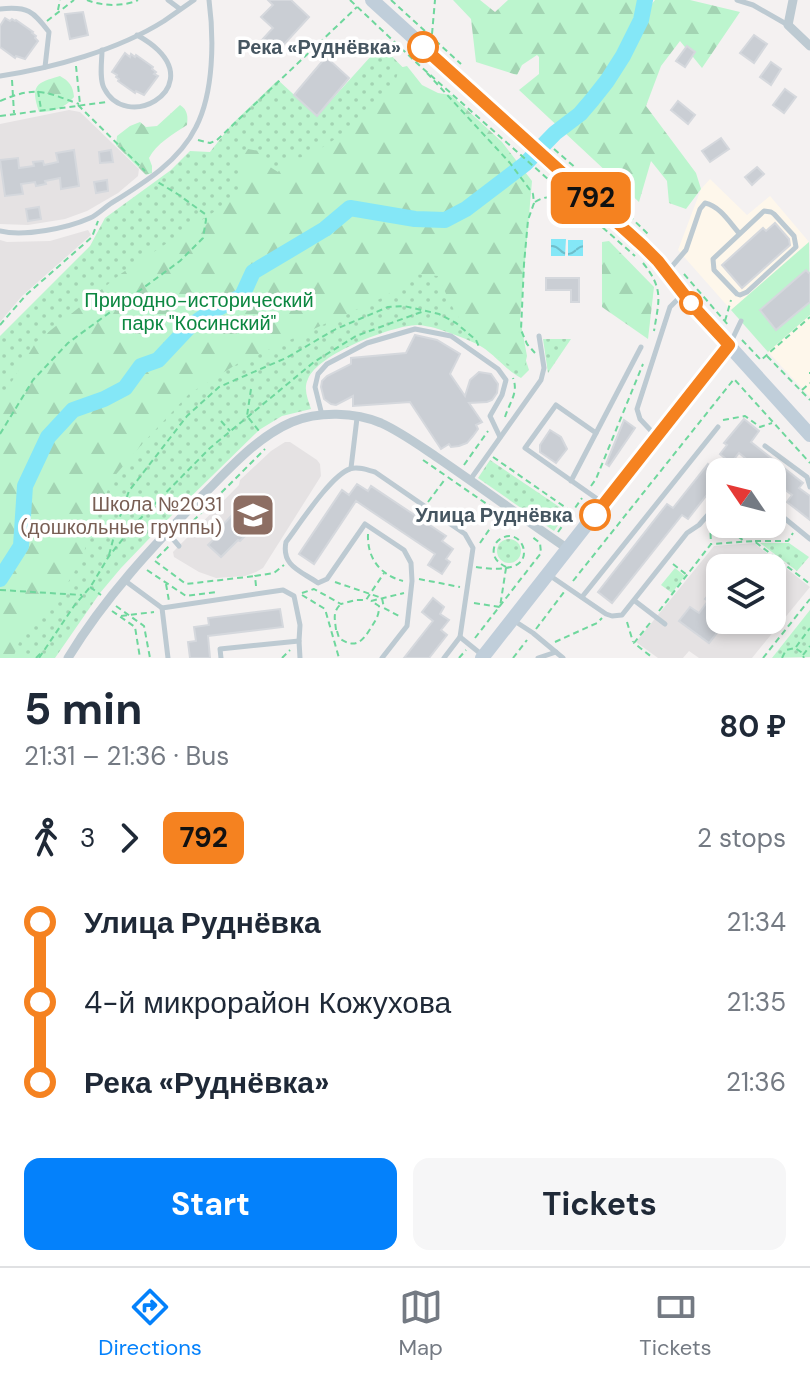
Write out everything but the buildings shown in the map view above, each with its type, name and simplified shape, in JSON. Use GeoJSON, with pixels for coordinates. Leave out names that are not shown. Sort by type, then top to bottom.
{"type":"FeatureCollection","features":[{"type":"Feature","properties":{"kind":"street"},"geometry":{"type":"LineString","coordinates":[[372,0],[505,120],[574,192],[629,232],[810,435]]}},
{"type":"Feature","properties":{"kind":"street"},"geometry":{"type":"LineString","coordinates":[[793,0],[788,25],[810,46]]}},
{"type":"Feature","properties":{"kind":"street"},"geometry":{"type":"LineString","coordinates":[[483,657],[729,345]]}},
{"type":"Feature","properties":{"kind":"street"},"geometry":{"type":"LineString","coordinates":[[68,658],[89,624],[123,580],[219,479],[264,438],[307,417],[357,417],[380,423],[471,478],[568,549]]}},
{"type":"Feature","properties":{"kind":"lane"},"geometry":{"type":"LineString","coordinates":[[168,0],[180,9]]}},
{"type":"Feature","properties":{"kind":"lane"},"geometry":{"type":"LineString","coordinates":[[0,76],[45,68],[102,50],[163,21],[194,0]]}},
{"type":"Feature","properties":{"kind":"lane"},"geometry":{"type":"LineString","coordinates":[[0,231],[43,231],[91,218],[151,178],[188,139],[203,110],[210,78],[209,0]]}},
{"type":"Feature","properties":{"kind":"lane"},"geometry":{"type":"LineString","coordinates":[[737,0],[753,5],[788,25]]}},
{"type":"Feature","properties":{"kind":"lane"},"geometry":{"type":"LineString","coordinates":[[0,9],[18,7],[32,12],[43,24],[49,32],[45,68]]}},
{"type":"Feature","properties":{"kind":"lane"},"geometry":{"type":"LineString","coordinates":[[102,50],[104,88],[116,101],[125,106],[143,107],[156,102],[167,92],[171,74],[159,51],[137,35]]}},
{"type":"Feature","properties":{"kind":"lane"},"geometry":{"type":"LineString","coordinates":[[667,272],[686,250],[705,203],[717,208],[740,233]]}},
{"type":"Feature","properties":{"kind":"lane"},"geometry":{"type":"LineString","coordinates":[[768,211],[794,236],[797,243],[794,250],[740,295],[714,270],[712,263],[715,256],[740,233],[761,213],[768,211]]}},
{"type":"Feature","properties":{"kind":"lane"},"geometry":{"type":"LineString","coordinates":[[656,436],[640,419],[637,409],[670,307],[683,293]]}},
{"type":"Feature","properties":{"kind":"lane"},"geometry":{"type":"LineString","coordinates":[[729,345],[741,321]]}},
{"type":"Feature","properties":{"kind":"lane"},"geometry":{"type":"LineString","coordinates":[[322,415],[315,387],[318,374],[327,364],[367,343],[415,329],[451,336],[498,369],[506,380],[502,395],[490,416],[500,437]]}},
{"type":"Feature","properties":{"kind":"lane"},"geometry":{"type":"LineString","coordinates":[[471,478],[541,380],[544,368],[539,336]]}},
{"type":"Feature","properties":{"kind":"lane"},"geometry":{"type":"LineString","coordinates":[[571,481],[641,347]]}},
{"type":"Feature","properties":{"kind":"lane"},"geometry":{"type":"LineString","coordinates":[[596,433],[556,405],[525,448],[604,503]]}},
{"type":"Feature","properties":{"kind":"lane"},"geometry":{"type":"LineString","coordinates":[[351,468],[357,417]]}},
{"type":"Feature","properties":{"kind":"lane"},"geometry":{"type":"LineString","coordinates":[[582,597],[718,427]]}},
{"type":"Feature","properties":{"kind":"lane"},"geometry":{"type":"LineString","coordinates":[[765,446],[807,477],[810,487]]}},
{"type":"Feature","properties":{"kind":"lane"},"geometry":{"type":"LineString","coordinates":[[382,658],[407,626],[412,580],[411,563],[404,550],[365,524],[327,579],[318,583],[288,562],[284,553],[286,542],[331,483],[351,468],[375,472],[465,534],[473,548],[460,637],[444,658]]}},
{"type":"Feature","properties":{"kind":"lane"},"geometry":{"type":"LineString","coordinates":[[548,574],[606,614],[622,615],[687,533],[706,517]]}},
{"type":"Feature","properties":{"kind":"lane"},"geometry":{"type":"LineString","coordinates":[[786,520],[810,539]]}},
{"type":"Feature","properties":{"kind":"lane"},"geometry":{"type":"LineString","coordinates":[[167,532],[177,543]]}},
{"type":"Feature","properties":{"kind":"lane"},"geometry":{"type":"LineString","coordinates":[[123,580],[162,610],[168,658]]}},
{"type":"Feature","properties":{"kind":"lane"},"geometry":{"type":"LineString","coordinates":[[162,610],[283,590],[294,596],[300,625],[300,658]]}},
{"type":"Feature","properties":{"kind":"lane"},"geometry":{"type":"LineString","coordinates":[[635,601],[665,624]]}},
{"type":"Feature","properties":{"kind":"lane"},"geometry":{"type":"LineString","coordinates":[[512,620],[563,658]]}},
{"type":"Feature","properties":{"kind":"lane"},"geometry":{"type":"LineString","coordinates":[[460,637],[483,657]]}},
{"type":"Feature","properties":{"kind":"lane"},"geometry":{"type":"LineString","coordinates":[[221,658],[220,649],[299,641]]}},
{"type":"Feature","properties":{"kind":"lane"},"geometry":{"type":"LineString","coordinates":[[538,658],[556,652]]}},
{"type":"Feature","properties":{"kind":"path"},"geometry":{"type":"LineString","coordinates":[[58,11],[60,0]]}},
{"type":"Feature","properties":{"kind":"path"},"geometry":{"type":"LineString","coordinates":[[43,24],[74,0]]}},
{"type":"Feature","properties":{"kind":"path"},"geometry":{"type":"LineString","coordinates":[[87,0],[105,4],[130,4],[138,0]]}},
{"type":"Feature","properties":{"kind":"path"},"geometry":{"type":"LineString","coordinates":[[350,0],[494,131],[574,192],[582,209],[643,263],[659,290],[653,341]]}},
{"type":"Feature","properties":{"kind":"path"},"geometry":{"type":"LineString","coordinates":[[396,5],[402,0]]}},
{"type":"Feature","properties":{"kind":"path"},"geometry":{"type":"LineString","coordinates":[[431,37],[435,0]]}},
{"type":"Feature","properties":{"kind":"path"},"geometry":{"type":"LineString","coordinates":[[188,139],[210,143],[217,140],[358,7]]}},
{"type":"Feature","properties":{"kind":"path"},"geometry":{"type":"LineString","coordinates":[[75,58],[79,105]]}},
{"type":"Feature","properties":{"kind":"path"},"geometry":{"type":"LineString","coordinates":[[419,65],[520,174],[533,194],[534,203],[527,229],[521,330],[544,368]]}},
{"type":"Feature","properties":{"kind":"path"},"geometry":{"type":"LineString","coordinates":[[12,74],[14,114]]}},
{"type":"Feature","properties":{"kind":"path"},"geometry":{"type":"LineString","coordinates":[[38,91],[41,110]]}},
{"type":"Feature","properties":{"kind":"path"},"geometry":{"type":"LineString","coordinates":[[0,101],[38,91],[79,105],[151,178],[205,214],[206,220],[203,238],[180,261],[68,343],[33,380],[0,434]]}},
{"type":"Feature","properties":{"kind":"path"},"geometry":{"type":"LineString","coordinates":[[0,116],[116,101]]}},
{"type":"Feature","properties":{"kind":"path"},"geometry":{"type":"LineString","coordinates":[[534,203],[552,197],[578,211],[582,209]]}},
{"type":"Feature","properties":{"kind":"path"},"geometry":{"type":"LineString","coordinates":[[0,325],[26,295],[92,237],[103,209]]}},
{"type":"Feature","properties":{"kind":"path"},"geometry":{"type":"LineString","coordinates":[[725,321],[734,292]]}},
{"type":"Feature","properties":{"kind":"path"},"geometry":{"type":"LineString","coordinates":[[109,556],[129,491],[187,416],[219,387],[286,358],[336,329],[388,307],[404,306],[439,314],[456,323],[476,340],[482,353],[480,356]]}},
{"type":"Feature","properties":{"kind":"path"},"geometry":{"type":"LineString","coordinates":[[38,658],[135,524],[230,431],[314,362],[356,336],[424,311]]}},
{"type":"Feature","properties":{"kind":"path"},"geometry":{"type":"LineString","coordinates":[[761,360],[810,317]]}},
{"type":"Feature","properties":{"kind":"path"},"geometry":{"type":"LineString","coordinates":[[767,355],[810,400]]}},
{"type":"Feature","properties":{"kind":"path"},"geometry":{"type":"LineString","coordinates":[[555,536],[596,479],[647,356]]}},
{"type":"Feature","properties":{"kind":"path"},"geometry":{"type":"LineString","coordinates":[[513,658],[734,379],[810,463]]}},
{"type":"Feature","properties":{"kind":"path"},"geometry":{"type":"LineString","coordinates":[[801,391],[810,383]]}},
{"type":"Feature","properties":{"kind":"path"},"geometry":{"type":"LineString","coordinates":[[251,389],[247,416],[260,433],[253,438]]}},
{"type":"Feature","properties":{"kind":"path"},"geometry":{"type":"LineString","coordinates":[[722,420],[745,416],[760,427],[773,422]]}},
{"type":"Feature","properties":{"kind":"path"},"geometry":{"type":"LineString","coordinates":[[221,421],[230,431]]}},
{"type":"Feature","properties":{"kind":"path"},"geometry":{"type":"LineString","coordinates":[[471,478],[461,470],[493,423]]}},
{"type":"Feature","properties":{"kind":"path"},"geometry":{"type":"LineString","coordinates":[[264,451],[177,543],[154,561],[186,584],[274,573],[288,562]]}},
{"type":"Feature","properties":{"kind":"path"},"geometry":{"type":"LineString","coordinates":[[414,453],[500,514],[473,553]]}},
{"type":"Feature","properties":{"kind":"path"},"geometry":{"type":"LineString","coordinates":[[489,454],[572,512]]}},
{"type":"Feature","properties":{"kind":"path"},"geometry":{"type":"LineString","coordinates":[[425,506],[447,476]]}},
{"type":"Feature","properties":{"kind":"path"},"geometry":{"type":"LineString","coordinates":[[369,527],[368,540],[374,563],[393,579],[469,589]]}},
{"type":"Feature","properties":{"kind":"path"},"geometry":{"type":"LineString","coordinates":[[711,544],[788,541],[796,529]]}},
{"type":"Feature","properties":{"kind":"path"},"geometry":{"type":"LineString","coordinates":[[459,658],[541,553],[540,543],[525,531]]}},
{"type":"Feature","properties":{"kind":"path"},"geometry":{"type":"LineString","coordinates":[[471,567],[493,569],[514,566],[521,561],[524,546],[512,536],[497,541],[494,549],[494,557],[506,567]]}},
{"type":"Feature","properties":{"kind":"path"},"geometry":{"type":"LineString","coordinates":[[634,643],[711,544],[711,538]]}},
{"type":"Feature","properties":{"kind":"path"},"geometry":{"type":"LineString","coordinates":[[740,538],[745,542]]}},
{"type":"Feature","properties":{"kind":"path"},"geometry":{"type":"LineString","coordinates":[[754,541],[810,584]]}},
{"type":"Feature","properties":{"kind":"path"},"geometry":{"type":"LineString","coordinates":[[598,549],[602,553]]}},
{"type":"Feature","properties":{"kind":"path"},"geometry":{"type":"LineString","coordinates":[[667,559],[688,575]]}},
{"type":"Feature","properties":{"kind":"path"},"geometry":{"type":"LineString","coordinates":[[500,607],[506,567]]}},
{"type":"Feature","properties":{"kind":"path"},"geometry":{"type":"LineString","coordinates":[[369,601],[384,573]]}},
{"type":"Feature","properties":{"kind":"path"},"geometry":{"type":"LineString","coordinates":[[255,576],[257,594]]}},
{"type":"Feature","properties":{"kind":"path"},"geometry":{"type":"LineString","coordinates":[[327,579],[382,598]]}},
{"type":"Feature","properties":{"kind":"path"},"geometry":{"type":"LineString","coordinates":[[166,583],[170,607]]}},
{"type":"Feature","properties":{"kind":"path"},"geometry":{"type":"LineString","coordinates":[[90,587],[102,596]]}},
{"type":"Feature","properties":{"kind":"path"},"geometry":{"type":"LineString","coordinates":[[300,594],[314,589],[341,604]]}},
{"type":"Feature","properties":{"kind":"path"},"geometry":{"type":"LineString","coordinates":[[0,590],[84,595]]}},
{"type":"Feature","properties":{"kind":"path"},"geometry":{"type":"LineString","coordinates":[[369,601],[379,606],[379,615],[364,639],[358,643],[344,642],[334,632],[334,615],[341,604],[411,592]]}},
{"type":"Feature","properties":{"kind":"path"},"geometry":{"type":"LineString","coordinates":[[382,598],[384,608],[407,620]]}},
{"type":"Feature","properties":{"kind":"path"},"geometry":{"type":"LineString","coordinates":[[763,658],[810,599]]}},
{"type":"Feature","properties":{"kind":"path"},"geometry":{"type":"LineString","coordinates":[[466,602],[500,607]]}},
{"type":"Feature","properties":{"kind":"path"},"geometry":{"type":"LineString","coordinates":[[140,658],[135,627],[110,610],[114,605],[144,626],[150,658]]}},
{"type":"Feature","properties":{"kind":"path"},"geometry":{"type":"LineString","coordinates":[[120,616],[162,610]]}},
{"type":"Feature","properties":{"kind":"path"},"geometry":{"type":"LineString","coordinates":[[625,613],[634,643],[653,658]]}},
{"type":"Feature","properties":{"kind":"path"},"geometry":{"type":"LineString","coordinates":[[547,645],[597,623],[606,614]]}},
{"type":"Feature","properties":{"kind":"path"},"geometry":{"type":"LineString","coordinates":[[782,658],[786,650],[795,648],[810,628]]}},
{"type":"Feature","properties":{"kind":"path"},"geometry":{"type":"LineString","coordinates":[[795,648],[804,656],[810,646]]}},
{"type":"Feature","properties":{"kind":"shaded area"},"geometry":{"type":"Polygon","coordinates":[[[69,110],[80,112],[139,169],[138,176],[118,193],[87,211],[65,219],[28,225],[0,224],[0,124],[69,110]]]}},
{"type":"Feature","properties":{"kind":"shaded area"},"geometry":{"type":"Polygon","coordinates":[[[710,179],[747,215],[770,196],[809,242],[731,310],[678,250],[701,189],[710,179]]]}},
{"type":"Feature","properties":{"kind":"shaded area"},"geometry":{"type":"Polygon","coordinates":[[[88,230],[91,235],[22,296],[0,322],[0,240],[50,241],[88,230]]]}},
{"type":"Feature","properties":{"kind":"shaded area"},"geometry":{"type":"Polygon","coordinates":[[[810,315],[810,397],[768,352],[810,315]]]}},
{"type":"Feature","properties":{"kind":"shaded area","name":"Школа №2031 (дошкольные группы)"},"geometry":{"type":"Polygon","coordinates":[[[285,442],[290,442],[317,460],[321,476],[263,568],[245,576],[216,578],[174,557],[173,552],[239,485],[240,480],[285,442]]]}},
{"type":"Feature","properties":{"kind":"shaded area"},"geometry":{"type":"Polygon","coordinates":[[[754,543],[768,554],[708,554],[714,546],[754,543]]]}},
{"type":"Feature","properties":{"kind":"shaded area"},"geometry":{"type":"Polygon","coordinates":[[[706,556],[706,634],[772,634],[752,658],[699,658],[689,651],[683,658],[658,658],[636,642],[706,556]]]}},
{"type":"Feature","properties":{"kind":"shaded area"},"geometry":{"type":"Polygon","coordinates":[[[786,568],[810,587],[786,616],[786,568]]]}},
{"type":"Feature","properties":{"kind":"green space"},"geometry":{"type":"Polygon","coordinates":[[[453,0],[480,0],[495,12],[508,0],[639,0],[629,33],[655,0],[690,0],[740,12],[702,68],[680,41],[661,66],[646,106],[696,173],[701,189],[686,209],[669,203],[667,181],[651,161],[639,202],[519,90],[539,74],[537,55],[522,65],[517,75],[476,62],[471,19],[453,0]]]}},
{"type":"Feature","properties":{"kind":"green space","name":"Природно-исторический парк \"Косинский\""},"geometry":{"type":"Polygon","coordinates":[[[381,45],[518,186],[519,339],[529,370],[521,378],[477,344],[419,325],[390,330],[340,351],[314,370],[308,379],[306,390],[311,409],[282,416],[259,430],[121,568],[55,658],[0,658],[0,336],[90,246],[105,218],[171,170],[190,151],[210,152],[232,124],[278,80],[317,116],[381,45]]]}},
{"type":"Feature","properties":{"kind":"green space","name":"Природно-исторический парк \"Косинский\""},"geometry":{"type":"Polygon","coordinates":[[[407,66],[422,85],[451,95],[502,142],[532,181],[520,319],[527,356],[523,373],[494,354],[467,329],[438,276],[413,274],[386,296],[237,364],[189,394],[112,479],[80,562],[63,591],[24,629],[13,658],[0,658],[0,401],[36,342],[122,273],[244,192],[238,156],[248,149],[259,151],[267,165],[278,172],[287,159],[315,152],[359,121],[388,93],[399,68],[407,66]]]}},
{"type":"Feature","properties":{"kind":"green space"},"geometry":{"type":"Polygon","coordinates":[[[60,76],[70,84],[74,97],[58,109],[39,112],[35,96],[37,86],[60,76]]]}},
{"type":"Feature","properties":{"kind":"green space"},"geometry":{"type":"Polygon","coordinates":[[[180,105],[187,114],[187,125],[156,148],[149,158],[152,173],[146,175],[116,145],[117,136],[140,122],[146,127],[157,126],[180,105]]]}},
{"type":"Feature","properties":{"kind":"green space"},"geometry":{"type":"Polygon","coordinates":[[[609,241],[654,287],[648,339],[602,307],[602,242],[609,241]]]}},
{"type":"Feature","properties":{"kind":"green space"},"geometry":{"type":"Polygon","coordinates":[[[809,242],[810,315],[768,352],[731,310],[809,242]]]}},
{"type":"Feature","properties":{"kind":"green space"},"geometry":{"type":"Polygon","coordinates":[[[543,339],[571,339],[548,373],[543,339]]]}},
{"type":"Feature","properties":{"kind":"green space"},"geometry":{"type":"Polygon","coordinates":[[[490,460],[567,512],[554,531],[478,478],[490,460]]]}},
{"type":"Feature","properties":{"kind":"green space"},"geometry":{"type":"Polygon","coordinates":[[[509,539],[520,546],[521,551],[514,562],[509,563],[498,556],[497,551],[504,540],[509,539]]]}},
{"type":"Feature","properties":{"kind":"green space"},"geometry":{"type":"Polygon","coordinates":[[[760,543],[789,543],[809,557],[797,571],[786,563],[786,554],[775,554],[760,543]]]}},
{"type":"Feature","properties":{"kind":"green space"},"geometry":{"type":"Polygon","coordinates":[[[675,568],[685,576],[672,593],[661,585],[675,568]]]}},
{"type":"Feature","properties":{"kind":"green space"},"geometry":{"type":"Polygon","coordinates":[[[810,610],[810,657],[772,658],[810,610]]]}},
{"type":"Feature","properties":{"kind":"water"},"geometry":{"type":"Polygon","coordinates":[[[551,239],[566,239],[565,256],[551,256],[551,239]]]}},
{"type":"Feature","properties":{"kind":"water"},"geometry":{"type":"Polygon","coordinates":[[[568,240],[583,240],[583,256],[568,256],[568,240]]]}},
{"type":"Feature","properties":{"kind":"waterway"},"geometry":{"type":"LineString","coordinates":[[0,579],[21,546],[25,486],[48,437],[73,410],[125,388],[141,366],[158,360],[189,327],[242,296],[253,272],[325,229],[350,208],[415,219],[445,220],[466,209],[525,164],[592,100],[623,56],[641,20],[645,0]]}},
{"type":"Feature","properties":{"kind":"bus line","name":"792"},"geometry":{"type":"LineString","coordinates":[[423,47],[629,232],[658,261],[729,345],[595,515]]}},
{"type":"Feature","properties":{"kind":"place","name":"Река «Руднёвка»"},"geometry":{"type":"Point","coordinates":[423,47]}},
{"type":"Feature","properties":{"kind":"place","name":"Школа №2031 (дошкольные группы)"},"geometry":{"type":"Point","coordinates":[253,515]}},
{"type":"Feature","properties":{"kind":"place","name":"Улица Руднёвка"},"geometry":{"type":"Point","coordinates":[595,515]}}]}
